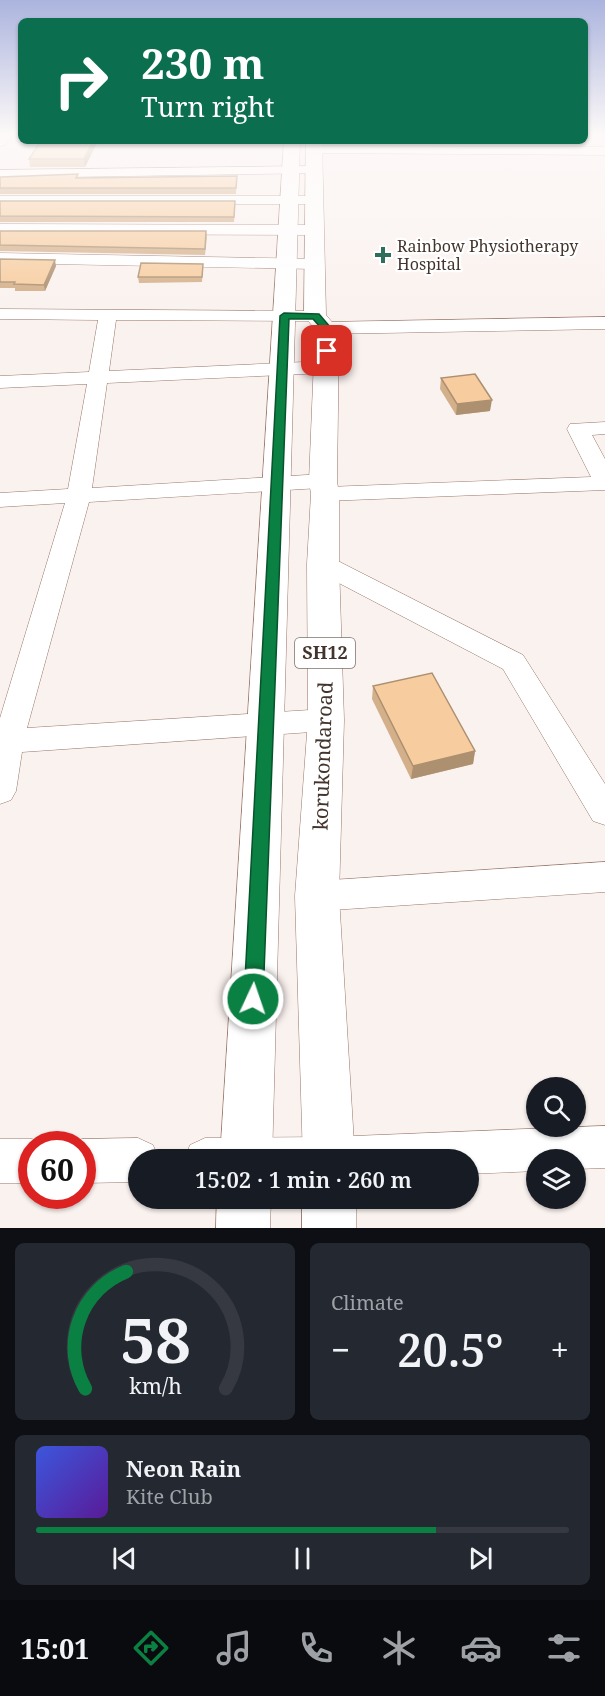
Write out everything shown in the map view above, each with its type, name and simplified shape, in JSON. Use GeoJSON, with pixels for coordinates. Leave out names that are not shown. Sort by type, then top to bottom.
{"type":"FeatureCollection","features":[{"type":"Feature","properties":{"kind":"main road","name":"korukondaroad"},"geometry":{"type":"LineString","coordinates":[[304,190],[301,264],[309,320],[326,368],[323,564],[326,720],[317,897],[328,1149]]}},
{"type":"Feature","properties":{"kind":"main road","name":"SH12"},"geometry":{"type":"LineString","coordinates":[[246,1149],[282,369],[309,320]]}},
{"type":"Feature","properties":{"kind":"main road"},"geometry":{"type":"LineString","coordinates":[[243,1228],[244,1209]]}},
{"type":"Feature","properties":{"kind":"main road","name":"korukondaroad"},"geometry":{"type":"LineString","coordinates":[[330,1209],[330,1228]]}},
{"type":"Feature","properties":{"kind":"street"},"geometry":{"type":"LineString","coordinates":[[0,200],[164,190]]}},
{"type":"Feature","properties":{"kind":"street"},"geometry":{"type":"LineString","coordinates":[[0,229],[250,190]]}},
{"type":"Feature","properties":{"kind":"street"},"geometry":{"type":"LineString","coordinates":[[0,258],[301,264]]}},
{"type":"Feature","properties":{"kind":"street"},"geometry":{"type":"LineString","coordinates":[[0,314],[605,323]]}},
{"type":"Feature","properties":{"kind":"street"},"geometry":{"type":"LineString","coordinates":[[0,791],[4,742],[79,496],[108,314]]}},
{"type":"Feature","properties":{"kind":"street"},"geometry":{"type":"LineString","coordinates":[[0,382],[326,368]]}},
{"type":"Feature","properties":{"kind":"street"},"geometry":{"type":"LineString","coordinates":[[0,500],[277,484],[324,488],[605,482],[578,429],[605,428]]}},
{"type":"Feature","properties":{"kind":"street"},"geometry":{"type":"LineString","coordinates":[[323,564],[513,662],[605,812]]}},
{"type":"Feature","properties":{"kind":"street"},"geometry":{"type":"LineString","coordinates":[[4,742],[326,720]]}},
{"type":"Feature","properties":{"kind":"street"},"geometry":{"type":"LineString","coordinates":[[317,897],[605,877]]}},
{"type":"Feature","properties":{"kind":"street"},"geometry":{"type":"LineString","coordinates":[[479,1158],[605,1147]]}},
{"type":"Feature","properties":{"kind":"street"},"geometry":{"type":"LineString","coordinates":[[96,1161],[128,1160]]}},
{"type":"Feature","properties":{"kind":"street"},"geometry":{"type":"LineString","coordinates":[[0,1161],[18,1161]]}},
{"type":"Feature","properties":{"kind":"building"},"geometry":{"type":"Polygon","coordinates":[[[0,201],[235,201],[234,217],[0,216],[0,201]]]}},
{"type":"Feature","properties":{"kind":"building"},"geometry":{"type":"Polygon","coordinates":[[[0,231],[206,231],[205,249],[0,245],[0,231]]]}},
{"type":"Feature","properties":{"kind":"building"},"geometry":{"type":"Polygon","coordinates":[[[0,259],[55,260],[44,285],[0,282],[0,259]]]}},
{"type":"Feature","properties":{"kind":"building"},"geometry":{"type":"Polygon","coordinates":[[[141,263],[203,264],[202,277],[138,277],[141,263]]]}},
{"type":"Feature","properties":{"kind":"building"},"geometry":{"type":"Polygon","coordinates":[[[475,374],[492,400],[457,404],[441,378],[475,374]]]}},
{"type":"Feature","properties":{"kind":"building"},"geometry":{"type":"Polygon","coordinates":[[[432,673],[475,751],[413,766],[373,686],[432,673]]]}},
{"type":"Feature","properties":{"kind":"place","name":"Rainbow Physiotherapy Hospital"},"geometry":{"type":"Point","coordinates":[383,255]}},
{"type":"Feature","properties":{"kind":"route"},"geometry":{"type":"LineString","coordinates":[[253,999],[284,316],[315,316],[326,328],[327,351]]}}]}
